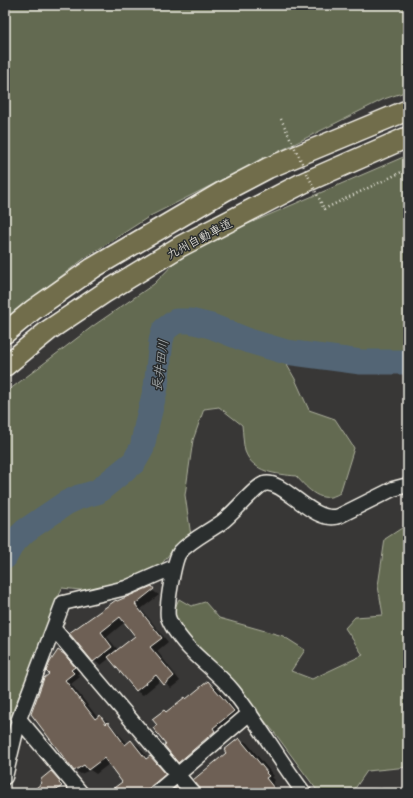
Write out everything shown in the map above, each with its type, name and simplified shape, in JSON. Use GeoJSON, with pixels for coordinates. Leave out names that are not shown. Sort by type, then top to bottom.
{"type":"FeatureCollection","features":[{"type":"Feature","properties":{"kind":"highway"},"geometry":{"type":"LineString","coordinates":[[5,333],[33,310],[93,268],[224,191],[268,168],[408,110]]}},
{"type":"Feature","properties":{"kind":"highway","name":"九州自動車道"},"geometry":{"type":"LineString","coordinates":[[5,366],[49,330],[104,293],[174,250],[303,183],[408,137]]}},
{"type":"Feature","properties":{"kind":"street"},"geometry":{"type":"LineString","coordinates":[[304,793],[287,771],[250,713],[231,689],[187,646],[171,623],[168,616],[174,567],[179,553],[224,521],[243,504],[257,488],[263,485],[267,484],[280,488],[314,512],[331,518],[339,516],[393,489],[408,486]]}},
{"type":"Feature","properties":{"kind":"street"},"geometry":{"type":"LineString","coordinates":[[5,776],[19,720],[63,603],[126,588],[174,567]]}},
{"type":"Feature","properties":{"kind":"street"},"geometry":{"type":"LineString","coordinates":[[54,629],[193,793]]}},
{"type":"Feature","properties":{"kind":"street"},"geometry":{"type":"LineString","coordinates":[[156,793],[250,713]]}},
{"type":"Feature","properties":{"kind":"street"},"geometry":{"type":"LineString","coordinates":[[19,720],[81,793]]}},
{"type":"Feature","properties":{"kind":"path"},"geometry":{"type":"LineString","coordinates":[[281,119],[324,209],[408,169]]}},
{"type":"Feature","properties":{"kind":"green space"},"geometry":{"type":"Polygon","coordinates":[[[5,5],[408,5],[408,91],[384,99],[150,216],[85,258],[5,319],[5,5]]]}},
{"type":"Feature","properties":{"kind":"green space"},"geometry":{"type":"Polygon","coordinates":[[[408,155],[408,358],[354,350],[275,344],[295,379],[309,410],[335,419],[354,448],[340,493],[333,496],[321,497],[311,491],[296,476],[273,473],[259,468],[249,458],[245,451],[242,425],[219,407],[204,409],[193,440],[185,495],[191,536],[173,549],[161,565],[145,574],[99,592],[62,588],[5,730],[5,393],[93,326],[154,284],[181,256],[248,224],[408,155]]]}},
{"type":"Feature","properties":{"kind":"green space"},"geometry":{"type":"Polygon","coordinates":[[[408,524],[408,767],[367,771],[354,790],[354,793],[319,793],[274,732],[219,667],[192,645],[173,612],[179,599],[191,606],[205,602],[219,618],[283,636],[305,650],[291,671],[312,679],[363,655],[345,628],[355,617],[383,615],[378,586],[385,539],[408,524]]]}},
{"type":"Feature","properties":{"kind":"building"},"geometry":{"type":"Polygon","coordinates":[[[152,586],[154,589],[135,604],[162,638],[150,647],[174,676],[164,685],[156,675],[136,691],[108,657],[135,636],[120,617],[101,632],[112,647],[93,662],[69,633],[116,600],[117,601],[152,586]]]}},
{"type":"Feature","properties":{"kind":"building"},"geometry":{"type":"Polygon","coordinates":[[[58,650],[64,654],[75,667],[71,670],[74,673],[65,680],[95,719],[100,715],[106,724],[108,722],[125,745],[131,740],[146,759],[150,756],[166,774],[150,787],[148,793],[107,793],[122,782],[104,758],[88,770],[84,765],[74,771],[31,714],[44,678],[49,674],[46,671],[58,650]]]}},
{"type":"Feature","properties":{"kind":"building"},"geometry":{"type":"Polygon","coordinates":[[[208,681],[234,711],[213,728],[215,731],[178,763],[164,745],[166,744],[153,728],[157,725],[152,719],[164,710],[166,712],[185,697],[186,699],[208,681]]]}},
{"type":"Feature","properties":{"kind":"building"},"geometry":{"type":"Polygon","coordinates":[[[239,738],[267,772],[266,773],[269,776],[266,778],[278,793],[201,793],[200,788],[193,780],[226,753],[224,750],[239,738]]]}},
{"type":"Feature","properties":{"kind":"building"},"geometry":{"type":"Polygon","coordinates":[[[51,771],[60,781],[59,783],[62,786],[53,793],[30,793],[42,783],[40,780],[51,771]]]}},
{"type":"Feature","properties":{"kind":"building"},"geometry":{"type":"Polygon","coordinates":[[[177,787],[182,793],[169,793],[177,787]]]}},
{"type":"Feature","properties":{"kind":"waterway","name":"長井田川"},"geometry":{"type":"LineString","coordinates":[[5,557],[12,544],[25,531],[66,503],[79,497],[97,492],[134,462],[142,448],[156,387],[161,341],[164,330],[176,321],[190,321],[211,326],[249,341],[286,352],[361,362],[408,362]]}}]}
